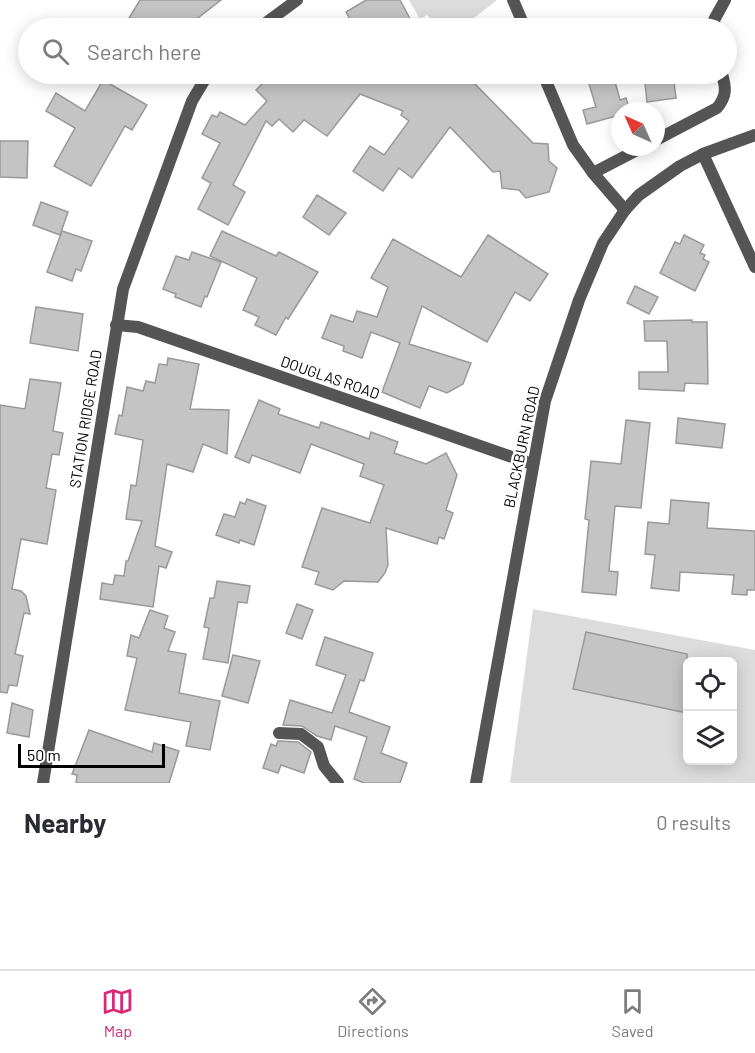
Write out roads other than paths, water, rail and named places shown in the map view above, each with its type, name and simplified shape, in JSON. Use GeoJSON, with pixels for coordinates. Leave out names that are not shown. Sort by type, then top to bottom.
{"type":"FeatureCollection","features":[{"type":"Feature","properties":{"kind":"street"},"geometry":{"type":"LineString","coordinates":[[273,18],[297,0]]}},
{"type":"Feature","properties":{"kind":"street"},"geometry":{"type":"LineString","coordinates":[[513,0],[521,18]]}},
{"type":"Feature","properties":{"kind":"street"},"geometry":{"type":"LineString","coordinates":[[715,18],[725,0]]}},
{"type":"Feature","properties":{"kind":"street","name":"STATION RIDGE ROAD"},"geometry":{"type":"LineString","coordinates":[[43,783],[123,289],[192,101],[202,84]]}},
{"type":"Feature","properties":{"kind":"street"},"geometry":{"type":"LineString","coordinates":[[547,84],[573,145],[593,173],[625,210]]}},
{"type":"Feature","properties":{"kind":"street"},"geometry":{"type":"LineString","coordinates":[[665,135],[717,108],[724,100],[724,84]]}},
{"type":"Feature","properties":{"kind":"street","name":"BLACKBURN ROAD"},"geometry":{"type":"LineString","coordinates":[[476,783],[545,401],[579,300],[603,243],[625,210],[639,195],[680,166],[703,154],[755,135]]}},
{"type":"Feature","properties":{"kind":"street"},"geometry":{"type":"LineString","coordinates":[[703,154],[755,267]]}},
{"type":"Feature","properties":{"kind":"street"},"geometry":{"type":"LineString","coordinates":[[593,173],[626,156]]}},
{"type":"Feature","properties":{"kind":"street","name":"DOUGLAS ROAD"},"geometry":{"type":"LineString","coordinates":[[116,325],[138,327],[532,464]]}},
{"type":"Feature","properties":{"kind":"street"},"geometry":{"type":"LineString","coordinates":[[279,733],[301,734],[318,747],[324,766],[338,783]]}}]}
